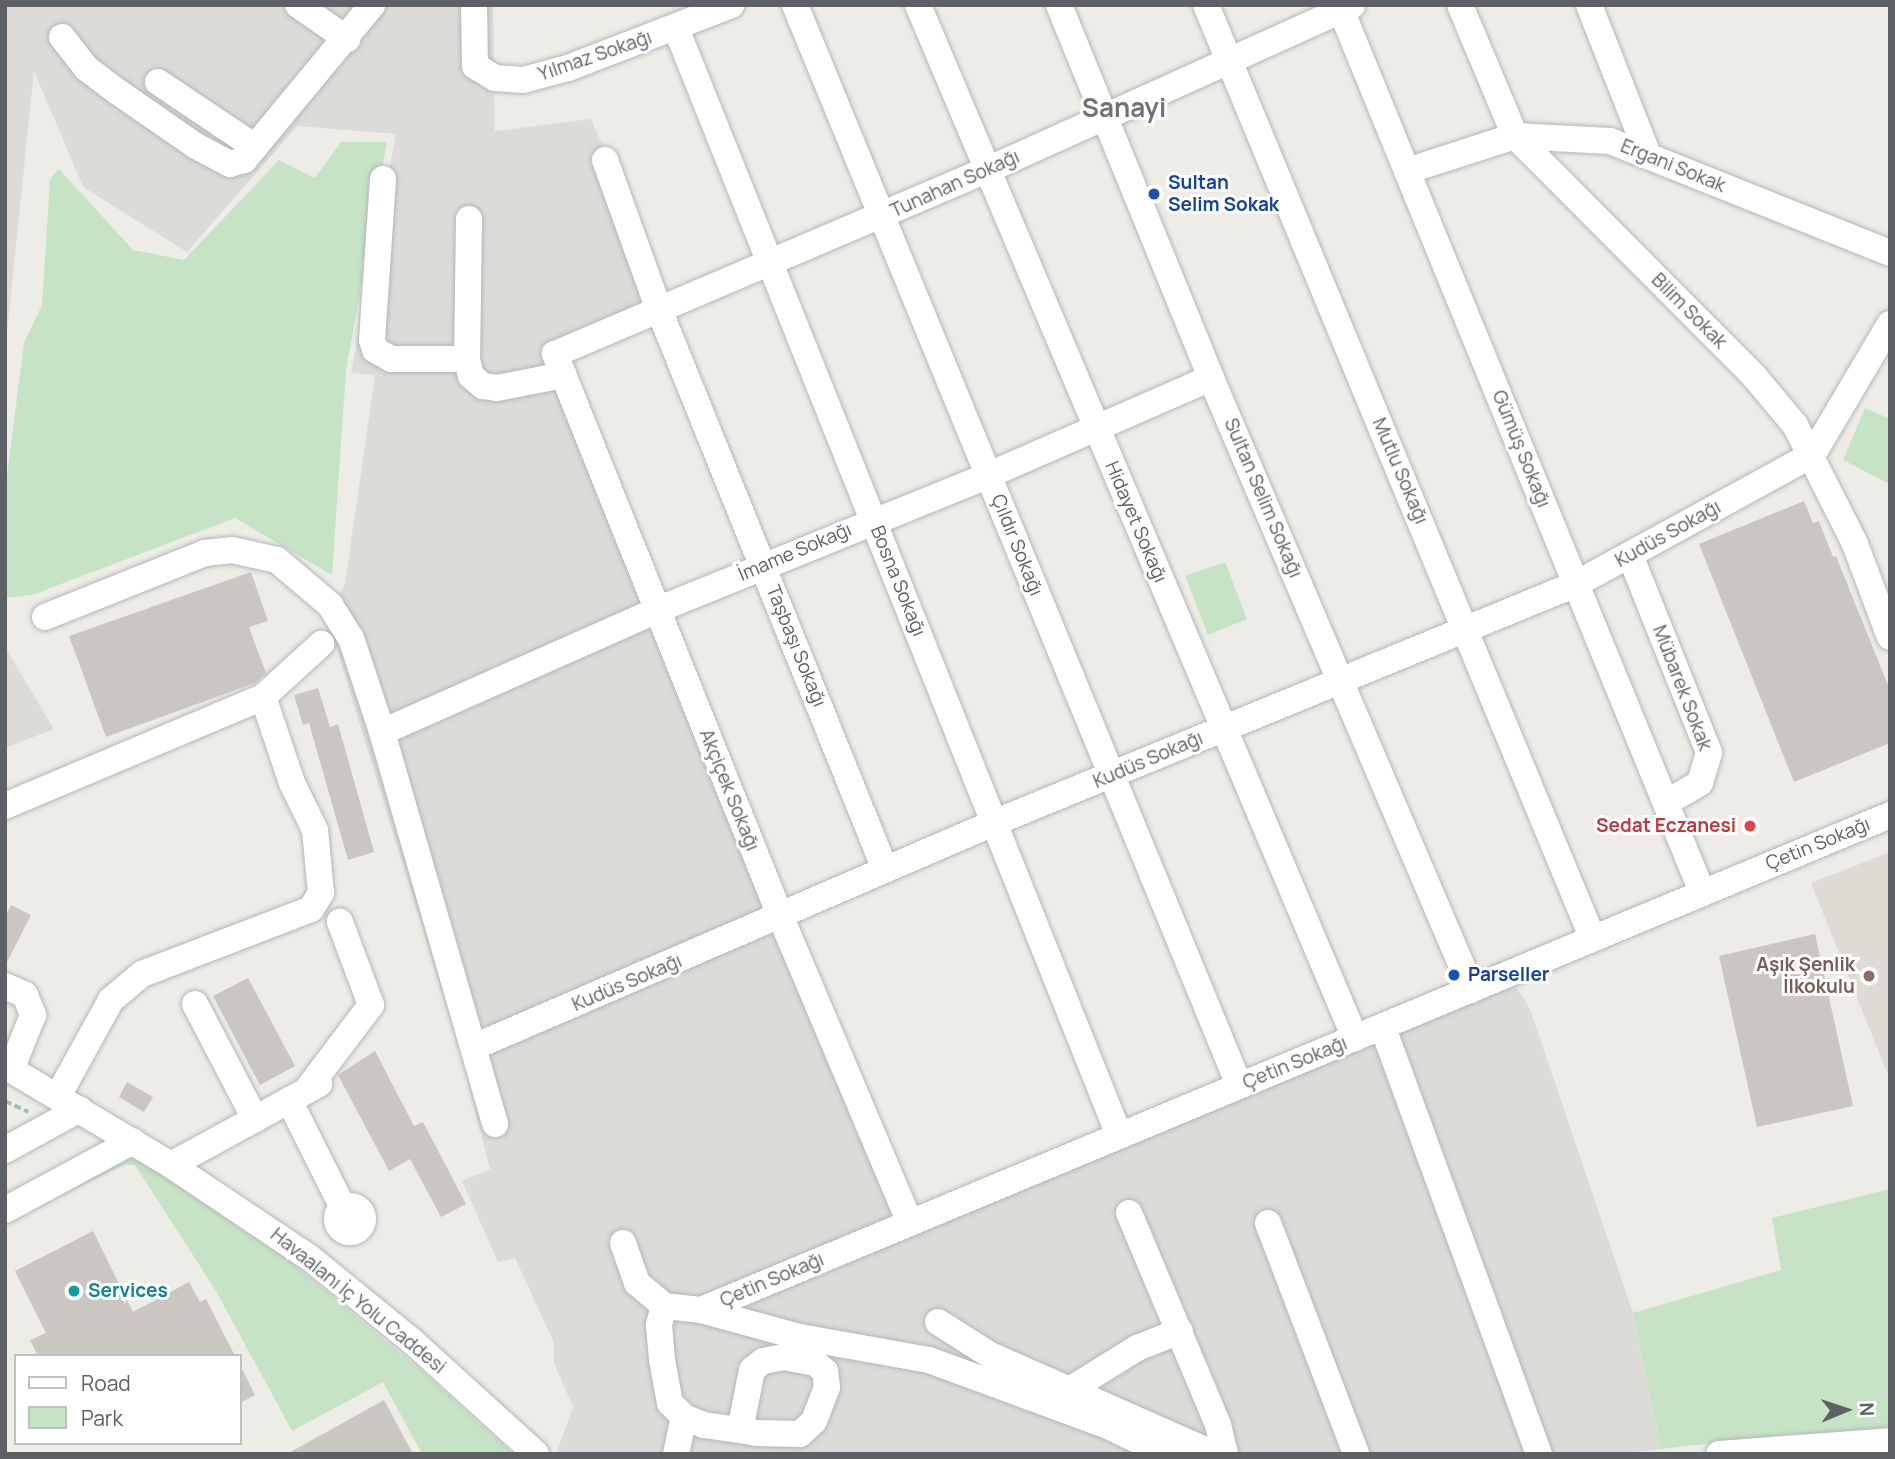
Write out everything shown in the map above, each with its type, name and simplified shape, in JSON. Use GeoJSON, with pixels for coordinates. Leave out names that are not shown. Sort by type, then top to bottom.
{"type":"FeatureCollection","features":[{"type":"Feature","properties":{"kind":"street"},"geometry":{"type":"LineString","coordinates":[[298,5],[347,39]]}},
{"type":"Feature","properties":{"kind":"street"},"geometry":{"type":"LineString","coordinates":[[62,37],[86,68],[207,153],[230,164],[244,160],[347,39],[372,5]]}},
{"type":"Feature","properties":{"kind":"street","name":"Yılmaz Sokağı"},"geometry":{"type":"LineString","coordinates":[[474,5],[475,66],[495,78],[523,80],[568,68],[731,5]]}},
{"type":"Feature","properties":{"kind":"street","name":"Çıldır Sokağı"},"geometry":{"type":"LineString","coordinates":[[796,5],[1239,1085]]}},
{"type":"Feature","properties":{"kind":"street","name":"Hidayet Sokağı"},"geometry":{"type":"LineString","coordinates":[[918,5],[985,171],[1356,1038]]}},
{"type":"Feature","properties":{"kind":"street","name":"Sultan Selim Sokağı"},"geometry":{"type":"LineString","coordinates":[[1059,5],[1211,378],[1472,990]]}},
{"type":"Feature","properties":{"kind":"street","name":"Mutlu Sokağı"},"geometry":{"type":"LineString","coordinates":[[1206,5],[1592,937]]}},
{"type":"Feature","properties":{"kind":"street","name":"Bilim Sokak"},"geometry":{"type":"LineString","coordinates":[[1460,5],[1515,136],[1754,376],[1813,454],[1855,544],[1890,637]]}},
{"type":"Feature","properties":{"kind":"street"},"geometry":{"type":"LineString","coordinates":[[1589,5],[1649,157]]}},
{"type":"Feature","properties":{"kind":"street","name":"Tunahan Sokağı"},"geometry":{"type":"LineString","coordinates":[[467,359],[471,376],[483,386],[519,385],[559,365],[658,307],[881,217],[1344,7]]}},
{"type":"Feature","properties":{"kind":"street","name":"Gümüş Sokağı"},"geometry":{"type":"LineString","coordinates":[[1344,7],[1407,171],[1702,892]]}},
{"type":"Feature","properties":{"kind":"street","name":"Bosna Sokağı"},"geometry":{"type":"LineString","coordinates":[[676,28],[768,264],[996,822],[1119,1135]]}},
{"type":"Feature","properties":{"kind":"street"},"geometry":{"type":"LineString","coordinates":[[158,82],[255,147]]}},
{"type":"Feature","properties":{"kind":"street","name":"Ergani Sokak"},"geometry":{"type":"LineString","coordinates":[[1407,171],[1515,136],[1610,141],[1890,253]]}},
{"type":"Feature","properties":{"kind":"street","name":"Taşbaşı Sokağı"},"geometry":{"type":"LineString","coordinates":[[605,160],[658,307],[885,869]]}},
{"type":"Feature","properties":{"kind":"street"},"geometry":{"type":"LineString","coordinates":[[383,179],[373,345],[391,359],[467,359],[469,219]]}},
{"type":"Feature","properties":{"kind":"street"},"geometry":{"type":"LineString","coordinates":[[1813,454],[1890,324]]}},
{"type":"Feature","properties":{"kind":"street","name":"Akçiçek Sokağı"},"geometry":{"type":"LineString","coordinates":[[559,365],[780,918],[910,1223]]}},
{"type":"Feature","properties":{"kind":"street","name":"İmame Sokağı"},"geometry":{"type":"LineString","coordinates":[[382,732],[657,610],[764,567],[872,519],[989,475],[1211,378]]}},
{"type":"Feature","properties":{"kind":"street","name":"Kudüs Sokağı"},"geometry":{"type":"LineString","coordinates":[[474,1047],[780,918],[885,869],[996,822],[1576,584],[1813,454]]}},
{"type":"Feature","properties":{"kind":"street"},"geometry":{"type":"LineString","coordinates":[[45,617],[205,554],[243,551],[277,561],[313,586],[342,620],[382,732],[495,1124]]}},
{"type":"Feature","properties":{"kind":"street","name":"Mübarek Sokak"},"geometry":{"type":"LineString","coordinates":[[1630,555],[1709,754],[1700,783],[1665,803]]}},
{"type":"Feature","properties":{"kind":"street"},"geometry":{"type":"LineString","coordinates":[[5,806],[264,697],[321,644]]}},
{"type":"Feature","properties":{"kind":"street"},"geometry":{"type":"LineString","coordinates":[[5,1150],[69,1102],[111,1000],[142,974],[311,909],[321,893],[315,830],[292,783],[264,697]]}},
{"type":"Feature","properties":{"kind":"street","name":"Çetin Sokağı"},"geometry":{"type":"LineString","coordinates":[[701,1310],[1890,815]]}},
{"type":"Feature","properties":{"kind":"street"},"geometry":{"type":"LineString","coordinates":[[171,1165],[305,1092],[371,1006],[340,922]]}},
{"type":"Feature","properties":{"kind":"street"},"geometry":{"type":"LineString","coordinates":[[5,986],[25,995],[33,1015],[8,1068]]}},
{"type":"Feature","properties":{"kind":"street"},"geometry":{"type":"LineString","coordinates":[[195,1004],[255,1119]]}},
{"type":"Feature","properties":{"kind":"street"},"geometry":{"type":"LineString","coordinates":[[1383,1028],[1539,1454]]}},
{"type":"Feature","properties":{"kind":"street","name":"Havaalanı İç Yolu Caddesi"},"geometry":{"type":"LineString","coordinates":[[8,1068],[171,1165],[310,1258],[413,1342],[536,1454]]}},
{"type":"Feature","properties":{"kind":"street"},"geometry":{"type":"LineString","coordinates":[[305,1092],[343,1208]]}},
{"type":"Feature","properties":{"kind":"street"},"geometry":{"type":"LineString","coordinates":[[5,1210],[132,1141]]}},
{"type":"Feature","properties":{"kind":"street"},"geometry":{"type":"LineString","coordinates":[[1129,1213],[1218,1425],[1225,1454]]}},
{"type":"Feature","properties":{"kind":"street"},"geometry":{"type":"LineString","coordinates":[[1268,1223],[1356,1454]]}},
{"type":"Feature","properties":{"kind":"street"},"geometry":{"type":"LineString","coordinates":[[623,1243],[638,1283],[664,1306],[701,1310],[800,1337],[929,1360],[1108,1426],[1166,1454]]}},
{"type":"Feature","properties":{"kind":"street"},"geometry":{"type":"LineString","coordinates":[[664,1306],[659,1325],[670,1403],[684,1418],[740,1430]]}},
{"type":"Feature","properties":{"kind":"street"},"geometry":{"type":"LineString","coordinates":[[938,1322],[990,1355],[1214,1454]]}},
{"type":"Feature","properties":{"kind":"street"},"geometry":{"type":"LineString","coordinates":[[1071,1389],[1136,1348],[1180,1331]]}},
{"type":"Feature","properties":{"kind":"street"},"geometry":{"type":"LineString","coordinates":[[676,1454],[684,1418]]}},
{"type":"Feature","properties":{"kind":"street"},"geometry":{"type":"LineString","coordinates":[[1719,1454],[1890,1441]]}},
{"type":"Feature","properties":{"kind":"shaded area"},"geometry":{"type":"Polygon","coordinates":[[[5,5],[493,5],[495,131],[591,119],[672,304],[559,354],[914,1214],[1500,961],[1530,1009],[1633,1313],[1661,1449],[1619,1454],[556,1454],[573,1407],[554,1363],[554,1343],[515,1258],[498,1262],[462,1181],[490,1169],[460,1051],[328,620],[345,583],[375,375],[351,373],[396,134],[297,126],[187,252],[83,187],[34,71],[5,352],[5,5]]]}},
{"type":"Feature","properties":{"kind":"shaded area"},"geometry":{"type":"Polygon","coordinates":[[[5,647],[54,729],[5,748],[5,647]]]}},
{"type":"Feature","properties":{"kind":"shaded area","name":"Aşık Şenlik İlkokulu"},"geometry":{"type":"Polygon","coordinates":[[[1890,852],[1890,1080],[1811,883],[1890,852]]]}},
{"type":"Feature","properties":{"kind":"green space"},"geometry":{"type":"Polygon","coordinates":[[[341,142],[387,142],[346,370],[332,575],[235,518],[32,595],[6,598],[5,491],[24,343],[42,305],[50,179],[59,169],[133,250],[184,260],[279,160],[315,178],[341,142]]]}},
{"type":"Feature","properties":{"kind":"green space"},"geometry":{"type":"Polygon","coordinates":[[[1865,408],[1890,419],[1890,484],[1843,460],[1865,408]]]}},
{"type":"Feature","properties":{"kind":"green space"},"geometry":{"type":"Polygon","coordinates":[[[1225,562],[1247,619],[1208,635],[1185,576],[1225,562]]]}},
{"type":"Feature","properties":{"kind":"green space"},"geometry":{"type":"Polygon","coordinates":[[[128,1157],[142,1161],[293,1264],[422,1371],[513,1454],[422,1454],[383,1382],[292,1431],[216,1291],[135,1165],[124,1165],[24,1213],[128,1157]]]}},
{"type":"Feature","properties":{"kind":"green space"},"geometry":{"type":"Polygon","coordinates":[[[1890,1189],[1890,1430],[1792,1434],[1661,1449],[1633,1313],[1781,1270],[1772,1218],[1890,1189]]]}},
{"type":"Feature","properties":{"kind":"building"},"geometry":{"type":"Polygon","coordinates":[[[1804,501],[1813,523],[1819,521],[1833,557],[1836,556],[1890,690],[1890,743],[1794,782],[1699,544],[1804,501]]]}},
{"type":"Feature","properties":{"kind":"building"},"geometry":{"type":"Polygon","coordinates":[[[251,572],[268,621],[249,627],[266,673],[255,683],[106,737],[69,636],[251,572]]]}},
{"type":"Feature","properties":{"kind":"building"},"geometry":{"type":"Polygon","coordinates":[[[318,688],[330,727],[338,724],[374,852],[348,860],[309,723],[303,725],[294,695],[318,688]]]}},
{"type":"Feature","properties":{"kind":"building"},"geometry":{"type":"Polygon","coordinates":[[[11,905],[31,915],[5,966],[5,917],[11,905]]]}},
{"type":"Feature","properties":{"kind":"building"},"geometry":{"type":"Polygon","coordinates":[[[1815,934],[1853,1106],[1757,1127],[1719,956],[1815,934]]]}},
{"type":"Feature","properties":{"kind":"building"},"geometry":{"type":"Polygon","coordinates":[[[248,978],[295,1066],[260,1085],[213,996],[248,978]]]}},
{"type":"Feature","properties":{"kind":"building"},"geometry":{"type":"Polygon","coordinates":[[[375,1051],[414,1126],[423,1122],[466,1204],[441,1217],[410,1159],[389,1171],[338,1075],[375,1051]]]}},
{"type":"Feature","properties":{"kind":"building"},"geometry":{"type":"Polygon","coordinates":[[[127,1082],[153,1097],[144,1112],[119,1097],[127,1082]]]}},
{"type":"Feature","properties":{"kind":"building"},"geometry":{"type":"Polygon","coordinates":[[[93,1231],[133,1312],[189,1282],[200,1302],[206,1299],[234,1354],[37,1354],[30,1340],[46,1333],[15,1271],[93,1231]]]}},
{"type":"Feature","properties":{"kind":"building"},"geometry":{"type":"Polygon","coordinates":[[[242,1369],[255,1395],[242,1402],[242,1369]]]}},
{"type":"Feature","properties":{"kind":"building"},"geometry":{"type":"Polygon","coordinates":[[[384,1400],[413,1454],[287,1454],[321,1435],[384,1400]]]}},
{"type":"Feature","properties":{"kind":"place","name":"Sultan Selim Sokak"},"geometry":{"type":"Point","coordinates":[1154,194]}},
{"type":"Feature","properties":{"kind":"place","name":"Sedat Eczanesi"},"geometry":{"type":"Point","coordinates":[1750,826]}},
{"type":"Feature","properties":{"kind":"place","name":"Parseller"},"geometry":{"type":"Point","coordinates":[1454,975]}},
{"type":"Feature","properties":{"kind":"place","name":"Aşık Şenlik İlkokulu"},"geometry":{"type":"Point","coordinates":[1869,976]}},
{"type":"Feature","properties":{"kind":"place","name":"Services"},"geometry":{"type":"Point","coordinates":[74,1291]}},
{"type":"Feature","properties":{"kind":"district","name":"Sanayi"},"geometry":{"type":"Point","coordinates":[1124,108]}}]}
